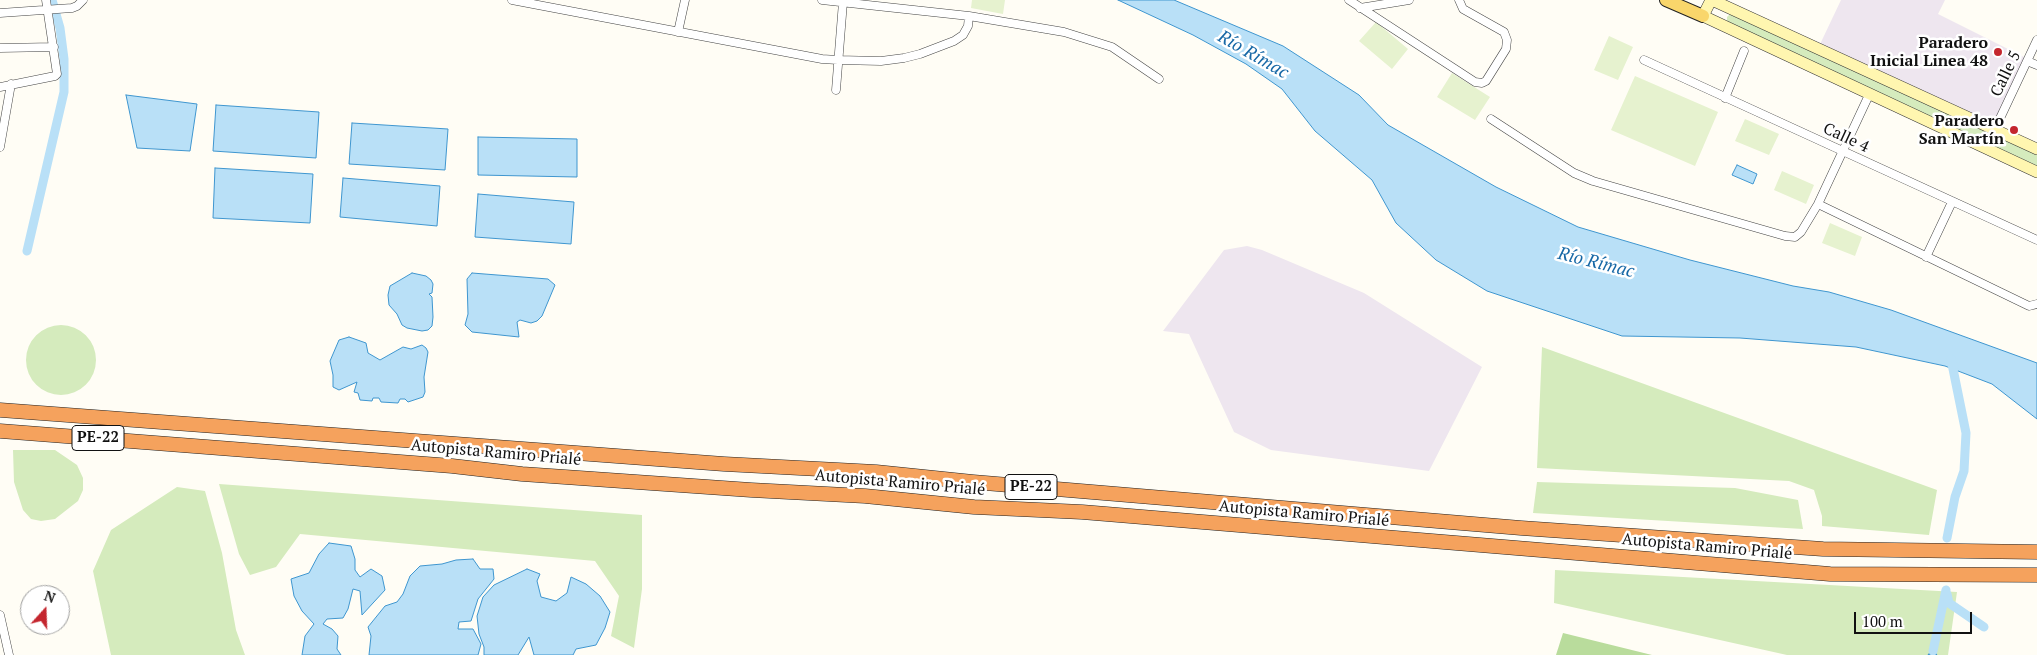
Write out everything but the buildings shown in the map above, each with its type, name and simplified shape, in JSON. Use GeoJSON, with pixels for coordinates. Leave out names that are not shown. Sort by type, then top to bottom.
{"type":"FeatureCollection","features":[{"type":"Feature","properties":{"kind":"highway","name":"Autopista Ramiro Prialé"},"geometry":{"type":"LineString","coordinates":[[0,410],[724,464],[876,472],[983,483],[1521,528],[1804,548],[2037,552]]}},
{"type":"Feature","properties":{"kind":"highway","name":"Autopista Ramiro Prialé"},"geometry":{"type":"LineString","coordinates":[[0,431],[452,466],[522,474],[865,496],[974,507],[1082,512],[1830,574],[2037,575]]}},
{"type":"Feature","properties":{"kind":"main road"},"geometry":{"type":"LineString","coordinates":[[1666,0],[2037,172]]}},
{"type":"Feature","properties":{"kind":"main road"},"geometry":{"type":"LineString","coordinates":[[1703,16],[1711,0],[1725,3],[2037,149]]}},
{"type":"Feature","properties":{"kind":"main road"},"geometry":{"type":"LineString","coordinates":[[1716,22],[1725,3]]}},
{"type":"Feature","properties":{"kind":"street"},"geometry":{"type":"LineString","coordinates":[[0,87],[54,76],[58,71],[46,0]]}},
{"type":"Feature","properties":{"kind":"street"},"geometry":{"type":"LineString","coordinates":[[0,13],[62,9],[77,6],[83,0]]}},
{"type":"Feature","properties":{"kind":"street"},"geometry":{"type":"LineString","coordinates":[[512,0],[822,59],[838,60],[881,61],[920,54],[954,41],[963,35],[968,26],[969,16]]}},
{"type":"Feature","properties":{"kind":"street"},"geometry":{"type":"LineString","coordinates":[[678,32],[685,0]]}},
{"type":"Feature","properties":{"kind":"street"},"geometry":{"type":"LineString","coordinates":[[822,0],[969,16],[1064,32],[1112,47],[1159,79]]}},
{"type":"Feature","properties":{"kind":"street"},"geometry":{"type":"LineString","coordinates":[[1349,0],[1475,82],[1482,83],[1486,81],[1506,49],[1507,40],[1504,32],[1463,9],[1459,0]]}},
{"type":"Feature","properties":{"kind":"street"},"geometry":{"type":"LineString","coordinates":[[1360,8],[1409,0]]}},
{"type":"Feature","properties":{"kind":"street"},"geometry":{"type":"LineString","coordinates":[[836,90],[843,2]]}},
{"type":"Feature","properties":{"kind":"street","name":"Calle 5"},"geometry":{"type":"LineString","coordinates":[[1986,148],[2037,40]]}},
{"type":"Feature","properties":{"kind":"street"},"geometry":{"type":"LineString","coordinates":[[0,48],[54,47]]}},
{"type":"Feature","properties":{"kind":"street"},"geometry":{"type":"LineString","coordinates":[[1725,98],[1744,51]]}},
{"type":"Feature","properties":{"kind":"street","name":"Calle 4"},"geometry":{"type":"LineString","coordinates":[[1644,60],[2037,240]]}},
{"type":"Feature","properties":{"kind":"street"},"geometry":{"type":"LineString","coordinates":[[2028,61],[2037,65]]}},
{"type":"Feature","properties":{"kind":"street"},"geometry":{"type":"LineString","coordinates":[[0,147],[11,84]]}},
{"type":"Feature","properties":{"kind":"street"},"geometry":{"type":"LineString","coordinates":[[1491,119],[1574,172],[1593,181],[1785,236],[1795,237],[1801,232],[1818,204],[1869,95]]}},
{"type":"Feature","properties":{"kind":"street"},"geometry":{"type":"LineString","coordinates":[[1926,256],[1952,202]]}},
{"type":"Feature","properties":{"kind":"street"},"geometry":{"type":"LineString","coordinates":[[1818,204],[2029,306],[2037,304]]}},
{"type":"Feature","properties":{"kind":"street"},"geometry":{"type":"LineString","coordinates":[[0,615],[9,655]]}},
{"type":"Feature","properties":{"kind":"shaded area"},"geometry":{"type":"Polygon","coordinates":[[[1841,0],[1945,0],[1938,14],[2026,58],[1987,137],[1813,59],[1841,0]]]}},
{"type":"Feature","properties":{"kind":"shaded area"},"geometry":{"type":"Polygon","coordinates":[[[1247,246],[1262,250],[1364,293],[1482,367],[1429,471],[1271,450],[1234,432],[1189,334],[1163,331],[1224,250],[1247,246]]]}},
{"type":"Feature","properties":{"kind":"green space"},"geometry":{"type":"Polygon","coordinates":[[[972,0],[1005,0],[1003,14],[971,8],[972,0]]]}},
{"type":"Feature","properties":{"kind":"green space"},"geometry":{"type":"Polygon","coordinates":[[[1730,14],[1988,131],[1983,141],[1727,22],[1727,17],[1730,14]]]}},
{"type":"Feature","properties":{"kind":"green space"},"geometry":{"type":"Polygon","coordinates":[[[1376,22],[1408,49],[1392,69],[1359,41],[1376,22]]]}},
{"type":"Feature","properties":{"kind":"green space"},"geometry":{"type":"Polygon","coordinates":[[[1609,36],[1633,47],[1618,80],[1594,70],[1609,36]]]}},
{"type":"Feature","properties":{"kind":"green space"},"geometry":{"type":"Polygon","coordinates":[[[1452,73],[1490,97],[1475,120],[1437,97],[1452,73]]]}},
{"type":"Feature","properties":{"kind":"green space"},"geometry":{"type":"Polygon","coordinates":[[[1635,76],[1718,112],[1695,166],[1611,130],[1635,76]]]}},
{"type":"Feature","properties":{"kind":"green space"},"geometry":{"type":"Polygon","coordinates":[[[1745,119],[1779,134],[1769,155],[1735,141],[1745,119]]]}},
{"type":"Feature","properties":{"kind":"green space"},"geometry":{"type":"Polygon","coordinates":[[[1999,135],[2037,153],[2037,166],[1994,146],[1999,135]]]}},
{"type":"Feature","properties":{"kind":"green space"},"geometry":{"type":"Polygon","coordinates":[[[1782,171],[1814,185],[1806,204],[1774,190],[1782,171]]]}},
{"type":"Feature","properties":{"kind":"green space"},"geometry":{"type":"Polygon","coordinates":[[[1830,223],[1862,237],[1855,256],[1822,243],[1830,223]]]}},
{"type":"Feature","properties":{"kind":"green space"},"geometry":{"type":"Polygon","coordinates":[[[61,325],[74,328],[86,335],[93,347],[96,360],[93,373],[86,385],[74,392],[61,395],[48,392],[36,385],[29,373],[26,360],[29,347],[36,335],[48,328],[61,325]]]}},
{"type":"Feature","properties":{"kind":"green space"},"geometry":{"type":"Polygon","coordinates":[[[1542,347],[1937,490],[1929,535],[1822,526],[1822,516],[1814,490],[1789,481],[1537,468],[1542,347]]]}},
{"type":"Feature","properties":{"kind":"green space"},"geometry":{"type":"Polygon","coordinates":[[[13,450],[55,450],[77,465],[83,478],[83,490],[78,501],[55,519],[41,521],[31,519],[23,510],[14,482],[13,450]]]}},
{"type":"Feature","properties":{"kind":"green space"},"geometry":{"type":"Polygon","coordinates":[[[1537,482],[1735,488],[1798,500],[1803,529],[1533,513],[1537,482]]]}},
{"type":"Feature","properties":{"kind":"green space"},"geometry":{"type":"Polygon","coordinates":[[[219,484],[642,515],[642,589],[634,648],[611,636],[619,596],[595,561],[300,534],[276,567],[250,575],[239,554],[219,484]]]}},
{"type":"Feature","properties":{"kind":"green space"},"geometry":{"type":"Polygon","coordinates":[[[177,487],[205,491],[222,553],[236,630],[245,655],[111,655],[93,571],[111,530],[177,487]]]}},
{"type":"Feature","properties":{"kind":"green space"},"geometry":{"type":"Polygon","coordinates":[[[1555,570],[1957,592],[1948,655],[1787,655],[1554,603],[1555,570]]]}},
{"type":"Feature","properties":{"kind":"green space"},"geometry":{"type":"Polygon","coordinates":[[[1563,633],[1652,655],[1556,655],[1563,633]]]}},
{"type":"Feature","properties":{"kind":"water","name":"Río Rímac"},"geometry":{"type":"Polygon","coordinates":[[[1118,0],[1174,0],[1283,46],[1359,95],[1388,125],[1496,187],[1578,227],[1690,260],[1793,286],[1829,292],[1891,310],[2037,363],[2037,419],[1992,384],[1945,366],[1856,347],[1740,338],[1622,336],[1487,291],[1436,260],[1396,223],[1372,180],[1315,131],[1282,89],[1246,64],[1193,35],[1118,0]]]}},
{"type":"Feature","properties":{"kind":"water"},"geometry":{"type":"Polygon","coordinates":[[[126,95],[197,104],[190,151],[137,148],[126,95]]]}},
{"type":"Feature","properties":{"kind":"water"},"geometry":{"type":"Polygon","coordinates":[[[216,105],[319,112],[316,158],[213,151],[216,105]]]}},
{"type":"Feature","properties":{"kind":"water"},"geometry":{"type":"Polygon","coordinates":[[[352,123],[448,129],[445,170],[349,164],[352,123]]]}},
{"type":"Feature","properties":{"kind":"water"},"geometry":{"type":"Polygon","coordinates":[[[478,137],[577,139],[577,177],[478,175],[478,137]]]}},
{"type":"Feature","properties":{"kind":"water"},"geometry":{"type":"Polygon","coordinates":[[[1737,165],[1757,174],[1753,184],[1732,175],[1737,165]]]}},
{"type":"Feature","properties":{"kind":"water"},"geometry":{"type":"Polygon","coordinates":[[[215,168],[313,174],[310,223],[213,218],[215,168]]]}},
{"type":"Feature","properties":{"kind":"water"},"geometry":{"type":"Polygon","coordinates":[[[343,178],[440,186],[437,226],[340,217],[343,178]]]}},
{"type":"Feature","properties":{"kind":"water"},"geometry":{"type":"Polygon","coordinates":[[[478,194],[574,202],[571,244],[475,237],[478,194]]]}},
{"type":"Feature","properties":{"kind":"water"},"geometry":{"type":"Polygon","coordinates":[[[412,273],[426,276],[433,284],[432,293],[429,294],[432,297],[433,317],[432,326],[428,330],[422,331],[402,325],[397,314],[389,305],[388,295],[390,286],[412,273]]]}},
{"type":"Feature","properties":{"kind":"water"},"geometry":{"type":"Polygon","coordinates":[[[472,273],[548,279],[555,285],[542,316],[537,321],[531,323],[520,320],[517,322],[519,337],[472,332],[465,325],[468,314],[467,279],[472,273]]]}},
{"type":"Feature","properties":{"kind":"water"},"geometry":{"type":"Polygon","coordinates":[[[349,337],[366,343],[368,353],[380,360],[403,347],[411,349],[422,345],[426,348],[428,352],[423,397],[408,402],[405,399],[400,399],[398,403],[381,402],[379,398],[373,398],[372,401],[360,400],[358,393],[354,392],[357,382],[339,390],[333,387],[330,361],[339,340],[349,337]]]}},
{"type":"Feature","properties":{"kind":"water"},"geometry":{"type":"Polygon","coordinates":[[[329,543],[351,546],[355,559],[355,570],[360,577],[371,569],[382,576],[385,590],[362,615],[360,591],[353,589],[348,609],[343,618],[327,619],[323,624],[332,629],[338,636],[337,649],[341,655],[302,655],[305,636],[314,624],[302,611],[294,596],[291,579],[309,573],[319,554],[329,543]]]}},
{"type":"Feature","properties":{"kind":"water"},"geometry":{"type":"Polygon","coordinates":[[[473,559],[480,569],[493,569],[494,579],[478,599],[471,621],[459,622],[458,629],[473,629],[481,644],[478,655],[369,655],[371,636],[368,627],[385,606],[397,602],[403,594],[410,576],[420,566],[473,559]]]}},
{"type":"Feature","properties":{"kind":"water"},"geometry":{"type":"Polygon","coordinates":[[[527,569],[540,574],[537,581],[541,597],[556,601],[567,593],[571,577],[586,584],[600,596],[610,612],[605,628],[596,645],[576,649],[573,655],[534,655],[529,637],[518,655],[484,655],[477,616],[483,597],[494,585],[527,569]]]}},
{"type":"Feature","properties":{"kind":"waterway"},"geometry":{"type":"LineString","coordinates":[[27,251],[64,92],[64,59],[60,28],[52,0]]}},
{"type":"Feature","properties":{"kind":"waterway"},"geometry":{"type":"LineString","coordinates":[[1947,538],[1955,497],[1964,471],[1966,433],[1951,359]]}},
{"type":"Feature","properties":{"kind":"waterway"},"geometry":{"type":"LineString","coordinates":[[1933,651],[1946,590]]}},
{"type":"Feature","properties":{"kind":"waterway"},"geometry":{"type":"LineString","coordinates":[[1947,594],[1949,603],[1984,627]]}},
{"type":"Feature","properties":{"kind":"waterway"},"geometry":{"type":"LineString","coordinates":[[1929,655],[1933,651],[1936,655]]}},
{"type":"Feature","properties":{"kind":"place","name":"Paradero Inicial Linea 48"},"geometry":{"type":"Point","coordinates":[1998,52]}},
{"type":"Feature","properties":{"kind":"place","name":"Paradero San Martín"},"geometry":{"type":"Point","coordinates":[2014,130]}}]}
